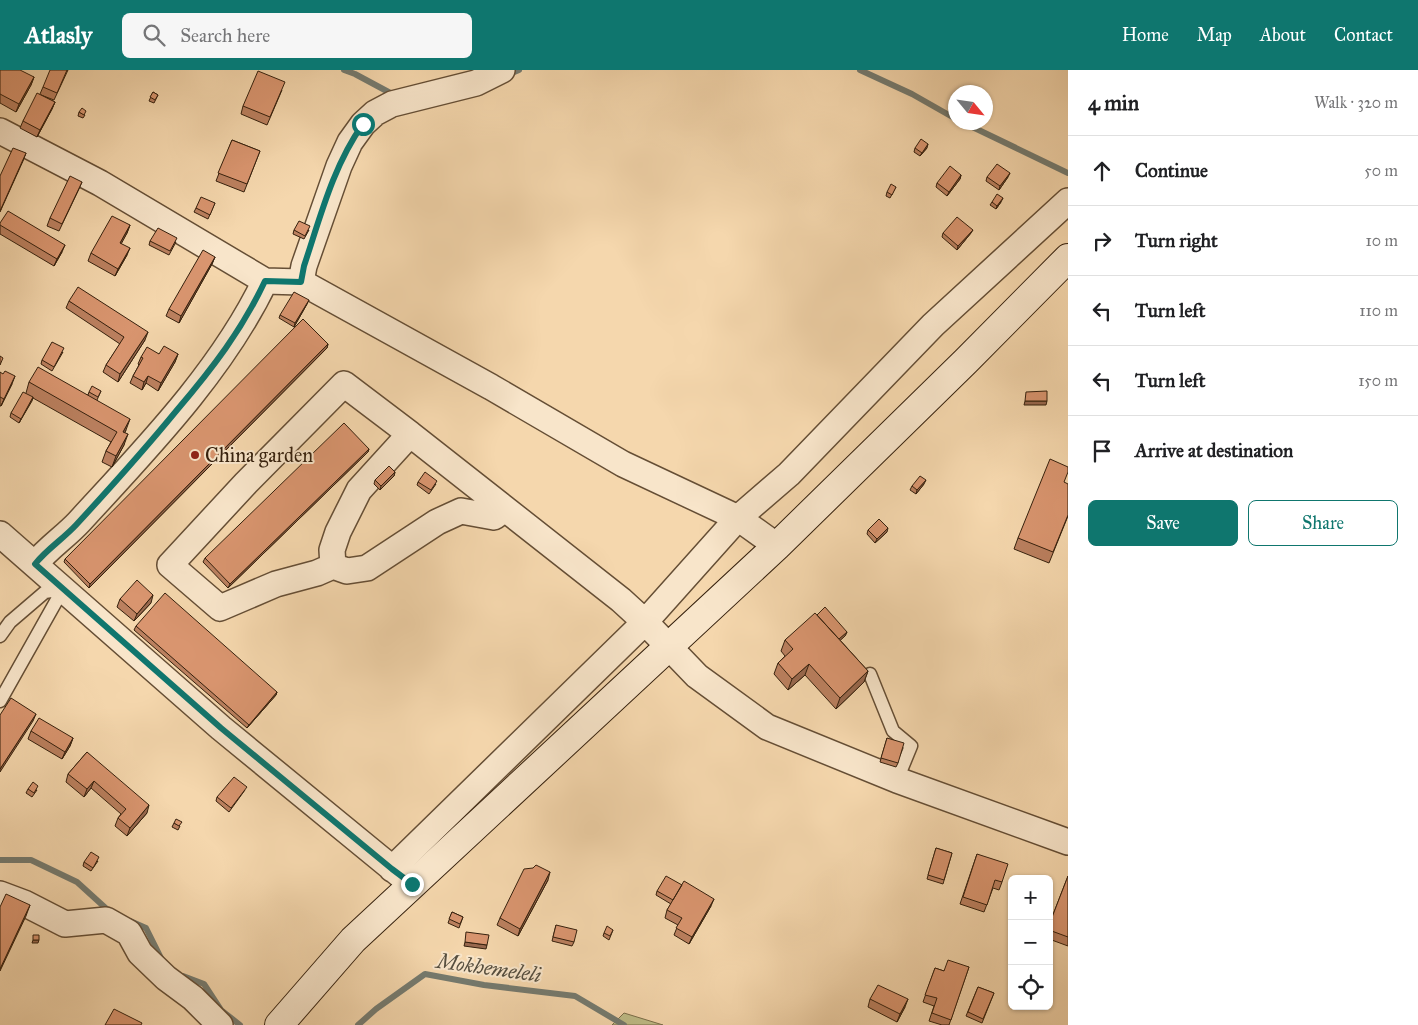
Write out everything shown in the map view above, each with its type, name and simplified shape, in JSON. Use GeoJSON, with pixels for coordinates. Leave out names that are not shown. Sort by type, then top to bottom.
{"type":"FeatureCollection","features":[{"type":"Feature","properties":{"kind":"main road"},"geometry":{"type":"LineString","coordinates":[[279,1025],[353,940],[402,877],[669,647],[966,361],[1068,258]]}},
{"type":"Feature","properties":{"kind":"street"},"geometry":{"type":"LineString","coordinates":[[301,282],[304,266],[339,166],[350,142],[363,124],[376,113],[392,104],[476,83],[502,70]]}},
{"type":"Feature","properties":{"kind":"street"},"geometry":{"type":"LineString","coordinates":[[0,131],[100,183],[265,281],[301,282],[491,387],[624,464],[738,518],[776,546]]}},
{"type":"Feature","properties":{"kind":"street"},"geometry":{"type":"LineString","coordinates":[[0,534],[221,728],[402,877],[645,622],[738,518],[790,474],[962,297],[1068,201]]}},
{"type":"Feature","properties":{"kind":"street"},"geometry":{"type":"LineString","coordinates":[[35,564],[44,553],[66,535],[138,458],[214,366],[252,308],[265,281]]}},
{"type":"Feature","properties":{"kind":"street"},"geometry":{"type":"LineString","coordinates":[[505,509],[494,517],[461,512],[437,522],[367,568],[347,571],[333,566],[276,584],[220,608],[170,565],[252,476],[344,384],[410,434],[621,600],[697,676],[767,727],[897,780],[1068,842]]}},
{"type":"Feature","properties":{"kind":"street"},"geometry":{"type":"LineString","coordinates":[[333,566],[332,550],[338,532],[359,490],[410,434]]}},
{"type":"Feature","properties":{"kind":"street"},"geometry":{"type":"LineString","coordinates":[[0,894],[24,903],[65,924],[106,920],[130,933],[140,954],[166,978],[193,998],[220,1025]]}},
{"type":"Feature","properties":{"kind":"lane"},"geometry":{"type":"LineString","coordinates":[[0,636],[10,622],[45,592],[63,589]]}},
{"type":"Feature","properties":{"kind":"lane"},"geometry":{"type":"LineString","coordinates":[[0,700],[63,589]]}},
{"type":"Feature","properties":{"kind":"lane"},"geometry":{"type":"LineString","coordinates":[[870,674],[893,731],[911,746],[897,780]]}},
{"type":"Feature","properties":{"kind":"shaded area"},"geometry":{"type":"Polygon","coordinates":[[[624,1013],[663,1025],[612,1025],[624,1013]]]}},
{"type":"Feature","properties":{"kind":"building"},"geometry":{"type":"Polygon","coordinates":[[[0,70],[20,70],[34,77],[19,104],[0,94],[0,70]]]}},
{"type":"Feature","properties":{"kind":"building"},"geometry":{"type":"Polygon","coordinates":[[[50,70],[67,70],[57,93],[43,87],[50,70]]]}},
{"type":"Feature","properties":{"kind":"building"},"geometry":{"type":"Polygon","coordinates":[[[258,71],[285,82],[270,117],[243,106],[258,71]]]}},
{"type":"Feature","properties":{"kind":"building"},"geometry":{"type":"Polygon","coordinates":[[[153,92],[158,95],[155,100],[150,97],[153,92]]]}},
{"type":"Feature","properties":{"kind":"building"},"geometry":{"type":"Polygon","coordinates":[[[37,93],[55,102],[40,130],[23,121],[37,93]]]}},
{"type":"Feature","properties":{"kind":"building"},"geometry":{"type":"Polygon","coordinates":[[[82,108],[86,111],[84,115],[79,112],[82,108]]]}},
{"type":"Feature","properties":{"kind":"building"},"geometry":{"type":"Polygon","coordinates":[[[921,139],[928,144],[922,153],[915,148],[921,139]]]}},
{"type":"Feature","properties":{"kind":"building"},"geometry":{"type":"Polygon","coordinates":[[[232,140],[260,151],[247,184],[218,173],[232,140]]]}},
{"type":"Feature","properties":{"kind":"building"},"geometry":{"type":"Polygon","coordinates":[[[13,148],[26,153],[0,211],[0,176],[13,148]]]}},
{"type":"Feature","properties":{"kind":"building"},"geometry":{"type":"Polygon","coordinates":[[[997,164],[1010,173],[1000,186],[987,177],[997,164]]]}},
{"type":"Feature","properties":{"kind":"building"},"geometry":{"type":"Polygon","coordinates":[[[950,166],[961,175],[949,192],[937,183],[950,166]]]}},
{"type":"Feature","properties":{"kind":"building"},"geometry":{"type":"Polygon","coordinates":[[[70,176],[82,182],[62,224],[50,218],[70,176]]]}},
{"type":"Feature","properties":{"kind":"building"},"geometry":{"type":"Polygon","coordinates":[[[891,184],[896,187],[892,195],[887,192],[891,184]]]}},
{"type":"Feature","properties":{"kind":"building"},"geometry":{"type":"Polygon","coordinates":[[[997,194],[1003,198],[997,206],[992,202],[997,194]]]}},
{"type":"Feature","properties":{"kind":"building"},"geometry":{"type":"Polygon","coordinates":[[[201,197],[215,203],[210,215],[196,208],[201,197]]]}},
{"type":"Feature","properties":{"kind":"building"},"geometry":{"type":"Polygon","coordinates":[[[8,211],[65,245],[57,259],[0,225],[8,211]]]}},
{"type":"Feature","properties":{"kind":"building"},"geometry":{"type":"Polygon","coordinates":[[[112,216],[130,225],[120,243],[130,248],[118,269],[91,253],[112,216]]]}},
{"type":"Feature","properties":{"kind":"building"},"geometry":{"type":"Polygon","coordinates":[[[957,217],[973,230],[958,246],[943,233],[957,217]]]}},
{"type":"Feature","properties":{"kind":"building"},"geometry":{"type":"Polygon","coordinates":[[[299,221],[310,226],[305,236],[294,230],[299,221]]]}},
{"type":"Feature","properties":{"kind":"building"},"geometry":{"type":"Polygon","coordinates":[[[158,228],[177,238],[170,251],[150,241],[158,228]]]}},
{"type":"Feature","properties":{"kind":"building"},"geometry":{"type":"Polygon","coordinates":[[[203,250],[215,257],[181,316],[169,309],[203,250]]]}},
{"type":"Feature","properties":{"kind":"building"},"geometry":{"type":"Polygon","coordinates":[[[78,287],[148,332],[120,374],[106,365],[124,337],[69,301],[78,287]]]}},
{"type":"Feature","properties":{"kind":"building"},"geometry":{"type":"Polygon","coordinates":[[[294,292],[309,300],[295,323],[280,315],[294,292]]]}},
{"type":"Feature","properties":{"kind":"building","name":"China garden"},"geometry":{"type":"Polygon","coordinates":[[[303,319],[328,344],[90,584],[65,559],[303,319]]]}},
{"type":"Feature","properties":{"kind":"building"},"geometry":{"type":"Polygon","coordinates":[[[52,342],[64,348],[54,367],[42,360],[52,342]]]}},
{"type":"Feature","properties":{"kind":"building"},"geometry":{"type":"Polygon","coordinates":[[[164,346],[178,354],[161,383],[148,376],[144,382],[133,376],[147,347],[159,354],[164,346]]]}},
{"type":"Feature","properties":{"kind":"building"},"geometry":{"type":"Polygon","coordinates":[[[38,367],[130,419],[123,432],[128,434],[116,456],[106,451],[117,432],[29,382],[38,367]]]}},
{"type":"Feature","properties":{"kind":"building"},"geometry":{"type":"Polygon","coordinates":[[[5,371],[15,376],[4,399],[0,397],[0,372],[3,374],[5,371]]]}},
{"type":"Feature","properties":{"kind":"building"},"geometry":{"type":"Polygon","coordinates":[[[92,386],[101,391],[98,397],[89,392],[92,386]]]}},
{"type":"Feature","properties":{"kind":"building"},"geometry":{"type":"Polygon","coordinates":[[[1047,391],[1047,401],[1025,401],[1026,392],[1047,391]]]}},
{"type":"Feature","properties":{"kind":"building"},"geometry":{"type":"Polygon","coordinates":[[[23,392],[33,397],[21,419],[11,413],[23,392]]]}},
{"type":"Feature","properties":{"kind":"building"},"geometry":{"type":"Polygon","coordinates":[[[344,423],[369,449],[230,584],[205,558],[344,423]]]}},
{"type":"Feature","properties":{"kind":"building"},"geometry":{"type":"Polygon","coordinates":[[[1050,459],[1068,467],[1064,482],[1068,484],[1068,515],[1053,552],[1018,538],[1050,459]]]}},
{"type":"Feature","properties":{"kind":"building"},"geometry":{"type":"Polygon","coordinates":[[[389,466],[395,472],[381,486],[375,480],[389,466]]]}},
{"type":"Feature","properties":{"kind":"building"},"geometry":{"type":"Polygon","coordinates":[[[425,472],[437,481],[431,490],[418,482],[425,472]]]}},
{"type":"Feature","properties":{"kind":"building"},"geometry":{"type":"Polygon","coordinates":[[[920,476],[926,480],[917,490],[912,486],[920,476]]]}},
{"type":"Feature","properties":{"kind":"building"},"geometry":{"type":"Polygon","coordinates":[[[879,519],[888,528],[877,539],[868,530],[879,519]]]}},
{"type":"Feature","properties":{"kind":"building"},"geometry":{"type":"Polygon","coordinates":[[[137,580],[153,595],[137,614],[120,599],[137,580]]]}},
{"type":"Feature","properties":{"kind":"building"},"geometry":{"type":"Polygon","coordinates":[[[165,593],[277,692],[249,725],[136,626],[165,593]]]}},
{"type":"Feature","properties":{"kind":"building"},"geometry":{"type":"Polygon","coordinates":[[[825,607],[847,632],[839,639],[817,615],[825,607]]]}},
{"type":"Feature","properties":{"kind":"building"},"geometry":{"type":"Polygon","coordinates":[[[815,613],[868,671],[840,698],[809,664],[792,679],[778,663],[793,649],[785,640],[815,613]]]}},
{"type":"Feature","properties":{"kind":"building"},"geometry":{"type":"Polygon","coordinates":[[[11,698],[36,714],[0,769],[0,715],[11,698]]]}},
{"type":"Feature","properties":{"kind":"building"},"geometry":{"type":"Polygon","coordinates":[[[39,718],[73,738],[65,752],[31,731],[39,718]]]}},
{"type":"Feature","properties":{"kind":"building"},"geometry":{"type":"Polygon","coordinates":[[[887,738],[904,743],[898,763],[881,758],[887,738]]]}},
{"type":"Feature","properties":{"kind":"building"},"geometry":{"type":"Polygon","coordinates":[[[87,752],[149,805],[130,828],[118,818],[126,809],[94,781],[87,789],[68,774],[87,752]]]}},
{"type":"Feature","properties":{"kind":"building"},"geometry":{"type":"Polygon","coordinates":[[[234,777],[247,787],[231,808],[217,797],[234,777]]]}},
{"type":"Feature","properties":{"kind":"building"},"geometry":{"type":"Polygon","coordinates":[[[33,782],[38,786],[34,793],[28,789],[33,782]]]}},
{"type":"Feature","properties":{"kind":"building"},"geometry":{"type":"Polygon","coordinates":[[[176,819],[182,822],[179,826],[174,823],[176,819]]]}},
{"type":"Feature","properties":{"kind":"building"},"geometry":{"type":"Polygon","coordinates":[[[936,848],[952,853],[944,880],[928,875],[936,848]]]}},
{"type":"Feature","properties":{"kind":"building"},"geometry":{"type":"Polygon","coordinates":[[[91,852],[99,857],[93,868],[84,862],[91,852]]]}},
{"type":"Feature","properties":{"kind":"building"},"geometry":{"type":"Polygon","coordinates":[[[977,854],[1008,864],[1002,882],[995,880],[987,905],[963,897],[977,854]]]}},
{"type":"Feature","properties":{"kind":"building"},"geometry":{"type":"Polygon","coordinates":[[[536,865],[550,872],[520,929],[500,918],[524,869],[533,868],[536,865]]]}},
{"type":"Feature","properties":{"kind":"building"},"geometry":{"type":"Polygon","coordinates":[[[666,876],[682,885],[673,900],[657,891],[666,876]]]}},
{"type":"Feature","properties":{"kind":"building"},"geometry":{"type":"Polygon","coordinates":[[[1068,876],[1068,937],[1053,931],[1053,915],[1068,876]]]}},
{"type":"Feature","properties":{"kind":"building"},"geometry":{"type":"Polygon","coordinates":[[[684,881],[714,899],[692,937],[676,928],[682,918],[667,910],[684,881]]]}},
{"type":"Feature","properties":{"kind":"building"},"geometry":{"type":"Polygon","coordinates":[[[6,894],[30,905],[0,969],[0,907],[6,894]]]}},
{"type":"Feature","properties":{"kind":"building"},"geometry":{"type":"Polygon","coordinates":[[[452,912],[463,917],[460,924],[449,919],[452,912]]]}},
{"type":"Feature","properties":{"kind":"building"},"geometry":{"type":"Polygon","coordinates":[[[556,925],[577,930],[574,942],[553,937],[556,925]]]}},
{"type":"Feature","properties":{"kind":"building"},"geometry":{"type":"Polygon","coordinates":[[[607,926],[613,930],[610,936],[604,933],[607,926]]]}},
{"type":"Feature","properties":{"kind":"building"},"geometry":{"type":"Polygon","coordinates":[[[466,932],[489,935],[487,945],[465,942],[466,932]]]}},
{"type":"Feature","properties":{"kind":"building"},"geometry":{"type":"Polygon","coordinates":[[[33,935],[39,935],[39,940],[33,940],[33,935]]]}},
{"type":"Feature","properties":{"kind":"building"},"geometry":{"type":"Polygon","coordinates":[[[948,960],[969,967],[951,1020],[932,1013],[937,998],[925,995],[935,968],[944,971],[948,960]]]}},
{"type":"Feature","properties":{"kind":"building"},"geometry":{"type":"Polygon","coordinates":[[[878,985],[908,999],[900,1014],[870,999],[878,985]]]}},
{"type":"Feature","properties":{"kind":"building"},"geometry":{"type":"Polygon","coordinates":[[[978,987],[994,993],[983,1019],[968,1012],[978,987]]]}},
{"type":"Feature","properties":{"kind":"building"},"geometry":{"type":"Polygon","coordinates":[[[114,1009],[142,1023],[141,1025],[105,1025],[114,1009]]]}},
{"type":"Feature","properties":{"kind":"waterway"},"geometry":{"type":"LineString","coordinates":[[344,70],[396,96]]}},
{"type":"Feature","properties":{"kind":"waterway"},"geometry":{"type":"LineString","coordinates":[[507,75],[519,70]]}},
{"type":"Feature","properties":{"kind":"waterway"},"geometry":{"type":"LineString","coordinates":[[860,70],[912,94],[948,114]]}},
{"type":"Feature","properties":{"kind":"waterway"},"geometry":{"type":"LineString","coordinates":[[979,130],[1068,173]]}},
{"type":"Feature","properties":{"kind":"waterway","name":"Mokhemeleli"},"geometry":{"type":"LineString","coordinates":[[0,860],[31,860],[77,882],[110,912]]}},
{"type":"Feature","properties":{"kind":"waterway","name":"Mokhemeleli"},"geometry":{"type":"LineString","coordinates":[[130,921],[146,928],[163,962]]}},
{"type":"Feature","properties":{"kind":"waterway","name":"Mokhemeleli"},"geometry":{"type":"LineString","coordinates":[[358,1025],[376,1009],[425,974],[484,985],[575,996],[624,1025]]}},
{"type":"Feature","properties":{"kind":"waterway","name":"Mokhemeleli"},"geometry":{"type":"LineString","coordinates":[[183,976],[204,984],[221,1010],[240,1025]]}},
{"type":"Feature","properties":{"kind":"place","name":"China garden"},"geometry":{"type":"Point","coordinates":[195,455]}},
{"type":"Feature","properties":{"kind":"route"},"geometry":{"type":"LineString","coordinates":[[363,124],[350,142],[324,204],[304,266],[301,282],[285,280],[265,281],[252,308],[214,366],[138,458],[66,535],[44,553],[35,564],[221,728],[412,884]]}}]}
